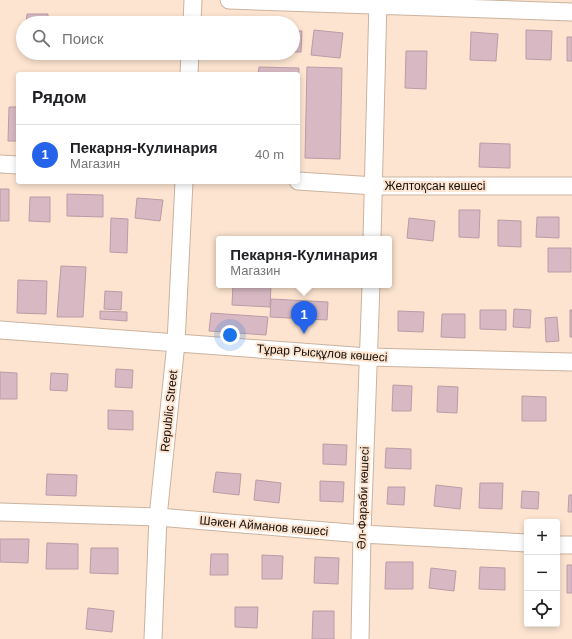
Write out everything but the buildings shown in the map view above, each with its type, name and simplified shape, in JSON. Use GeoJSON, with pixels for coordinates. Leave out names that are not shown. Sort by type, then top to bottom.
{"type":"FeatureCollection","features":[{"type":"Feature","properties":{"kind":"street"},"geometry":{"type":"LineString","coordinates":[[192,16],[193,0]]}},
{"type":"Feature","properties":{"kind":"street"},"geometry":{"type":"LineString","coordinates":[[228,0],[378,3],[572,12]]}},
{"type":"Feature","properties":{"kind":"street"},"geometry":{"type":"LineString","coordinates":[[372,236],[375,186],[378,3]]}},
{"type":"Feature","properties":{"kind":"street"},"geometry":{"type":"LineString","coordinates":[[189,72],[190,60]]}},
{"type":"Feature","properties":{"kind":"street"},"geometry":{"type":"LineString","coordinates":[[0,164],[16,165]]}},
{"type":"Feature","properties":{"kind":"street","name":"Желтоқсан көшесі"},"geometry":{"type":"LineString","coordinates":[[300,181],[375,186],[572,186]]}},
{"type":"Feature","properties":{"kind":"street","name":"Republic Street"},"geometry":{"type":"LineString","coordinates":[[153,639],[158,517],[176,343],[184,184]]}},
{"type":"Feature","properties":{"kind":"street","name":"Әл-Фараби көшесі"},"geometry":{"type":"LineString","coordinates":[[360,639],[362,534],[371,288]]}},
{"type":"Feature","properties":{"kind":"street","name":"Тұрар Рысқұлов көшесі"},"geometry":{"type":"LineString","coordinates":[[0,330],[368,357],[572,362]]}},
{"type":"Feature","properties":{"kind":"street","name":"Шәкен Айманов көшесі"},"geometry":{"type":"LineString","coordinates":[[0,512],[158,517],[362,534],[524,543]]}},
{"type":"Feature","properties":{"kind":"street"},"geometry":{"type":"LineString","coordinates":[[560,544],[572,545]]}},
{"type":"Feature","properties":{"kind":"place","name":"Пекарня-Кулинария"},"geometry":{"type":"Point","coordinates":[304,334]}}]}
